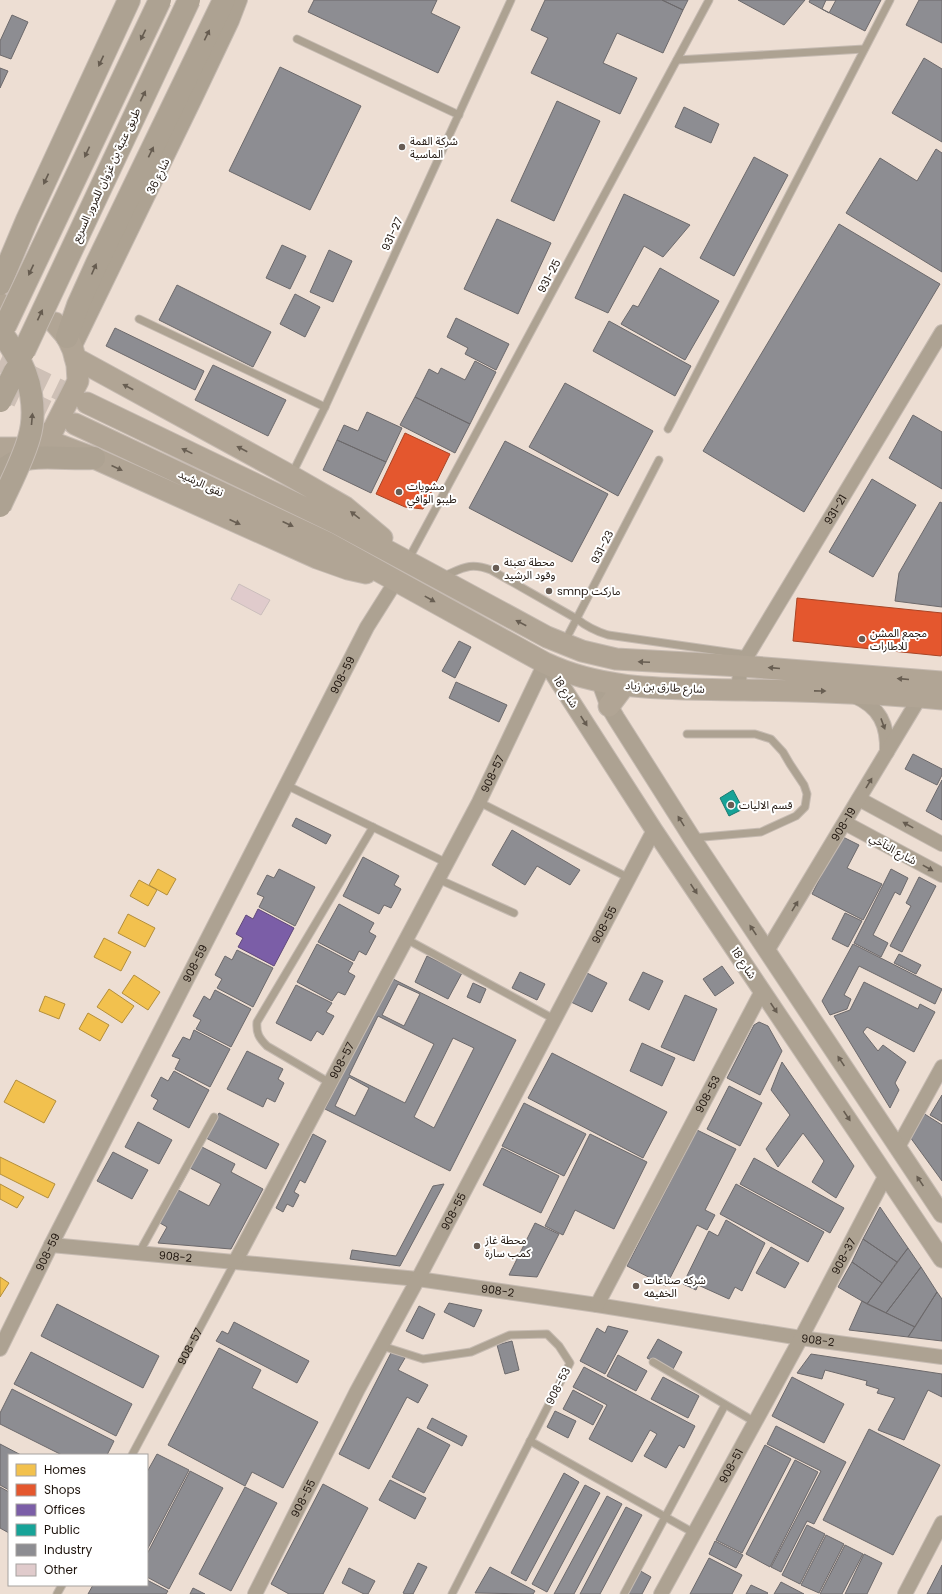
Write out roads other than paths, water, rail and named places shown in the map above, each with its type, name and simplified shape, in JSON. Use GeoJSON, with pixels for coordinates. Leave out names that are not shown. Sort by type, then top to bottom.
{"type":"FeatureCollection","features":[{"type":"Feature","properties":{"kind":"highway"},"geometry":{"type":"LineString","coordinates":[[2,286],[27,220],[129,0]]}},
{"type":"Feature","properties":{"kind":"highway"},"geometry":{"type":"LineString","coordinates":[[0,506],[23,457],[30,436],[32,414],[30,387],[21,363],[3,329],[160,0]]}},
{"type":"Feature","properties":{"kind":"highway","name":"طريق عتبة بن غزوان للمرور السريع"},"geometry":{"type":"LineString","coordinates":[[24,351],[189,0]]}},
{"type":"Feature","properties":{"kind":"highway"},"geometry":{"type":"LineString","coordinates":[[68,342],[78,305],[96,264],[224,0]]}},
{"type":"Feature","properties":{"kind":"highway"},"geometry":{"type":"LineString","coordinates":[[0,401],[15,371]]}},
{"type":"Feature","properties":{"kind":"highway"},"geometry":{"type":"LineString","coordinates":[[0,472],[14,463],[40,457],[80,460],[94,458]]}},
{"type":"Feature","properties":{"kind":"main road"},"geometry":{"type":"LineString","coordinates":[[68,342],[77,365],[78,381],[53,430],[39,440],[94,458],[317,558],[348,569],[394,580]]}},
{"type":"Feature","properties":{"kind":"main road"},"geometry":{"type":"LineString","coordinates":[[68,342],[91,368],[291,476],[345,507],[376,531],[406,560],[548,637],[564,644],[598,656],[616,660],[745,661],[942,682]]}},
{"type":"Feature","properties":{"kind":"main road","name":"نفق الرشيد"},"geometry":{"type":"LineString","coordinates":[[87,403],[336,523],[406,560]]}},
{"type":"Feature","properties":{"kind":"main road","name":"نفق الرشيد"},"geometry":{"type":"LineString","coordinates":[[75,424],[326,542]]}},
{"type":"Feature","properties":{"kind":"main road","name":"شارع طارق بن زياد"},"geometry":{"type":"LineString","coordinates":[[326,542],[546,664],[576,675],[624,686],[645,688],[844,692],[942,699]]}},
{"type":"Feature","properties":{"kind":"main road"},"geometry":{"type":"LineString","coordinates":[[609,706],[624,686]]}},
{"type":"Feature","properties":{"kind":"street","name":"شارع 36"},"geometry":{"type":"LineString","coordinates":[[68,342],[198,92],[232,21],[240,0]]}},
{"type":"Feature","properties":{"kind":"street","name":"931-21"},"geometry":{"type":"LineString","coordinates":[[738,689],[745,661],[942,332]]}},
{"type":"Feature","properties":{"kind":"street","name":"908-59"},"geometry":{"type":"LineString","coordinates":[[0,1349],[51,1245],[286,785],[367,627],[394,580]]}},
{"type":"Feature","properties":{"kind":"street","name":"908-57"},"geometry":{"type":"LineString","coordinates":[[235,1262],[479,802],[546,664]]}},
{"type":"Feature","properties":{"kind":"street","name":"شارع 18"},"geometry":{"type":"LineString","coordinates":[[546,664],[654,830],[942,1259]]}},
{"type":"Feature","properties":{"kind":"street"},"geometry":{"type":"LineString","coordinates":[[600,681],[609,706],[696,844],[942,1214]]}},
{"type":"Feature","properties":{"kind":"street"},"geometry":{"type":"LineString","coordinates":[[844,692],[863,700],[876,711],[885,726],[887,734],[887,752]]}},
{"type":"Feature","properties":{"kind":"street","name":"908-19"},"geometry":{"type":"LineString","coordinates":[[767,952],[920,697]]}},
{"type":"Feature","properties":{"kind":"street"},"geometry":{"type":"LineString","coordinates":[[859,799],[942,844]]}},
{"type":"Feature","properties":{"kind":"street","name":"شارع التآخي"},"geometry":{"type":"LineString","coordinates":[[845,822],[942,876]]}},
{"type":"Feature","properties":{"kind":"street","name":"908-55"},"geometry":{"type":"LineString","coordinates":[[255,1594],[354,1398],[654,830]]}},
{"type":"Feature","properties":{"kind":"street"},"geometry":{"type":"LineString","coordinates":[[678,865],[696,844]]}},
{"type":"Feature","properties":{"kind":"street","name":"908-53"},"geometry":{"type":"LineString","coordinates":[[597,1305],[762,991]]}},
{"type":"Feature","properties":{"kind":"street"},"geometry":{"type":"LineString","coordinates":[[898,1147],[942,1067]]}},
{"type":"Feature","properties":{"kind":"street","name":"908-37"},"geometry":{"type":"LineString","coordinates":[[801,1338],[886,1175]]}},
{"type":"Feature","properties":{"kind":"street","name":"908-2"},"geometry":{"type":"LineString","coordinates":[[51,1245],[418,1279],[597,1305],[801,1338],[942,1357]]}},
{"type":"Feature","properties":{"kind":"street","name":"908-51"},"geometry":{"type":"LineString","coordinates":[[661,1594],[801,1338]]}},
{"type":"Feature","properties":{"kind":"street"},"geometry":{"type":"LineString","coordinates":[[905,1594],[942,1523]]}},
{"type":"Feature","properties":{"kind":"lane","name":"931-27"},"geometry":{"type":"LineString","coordinates":[[291,476],[325,407],[511,0]]}},
{"type":"Feature","properties":{"kind":"lane","name":"931-25"},"geometry":{"type":"LineString","coordinates":[[406,560],[709,0]]}},
{"type":"Feature","properties":{"kind":"lane"},"geometry":{"type":"LineString","coordinates":[[668,429],[890,0]]}},
{"type":"Feature","properties":{"kind":"lane"},"geometry":{"type":"LineString","coordinates":[[297,38],[459,115]]}},
{"type":"Feature","properties":{"kind":"lane"},"geometry":{"type":"LineString","coordinates":[[677,60],[864,49]]}},
{"type":"Feature","properties":{"kind":"lane"},"geometry":{"type":"LineString","coordinates":[[139,320],[325,407]]}},
{"type":"Feature","properties":{"kind":"lane","name":"931-23"},"geometry":{"type":"LineString","coordinates":[[564,644],[659,460]]}},
{"type":"Feature","properties":{"kind":"lane"},"geometry":{"type":"LineString","coordinates":[[439,578],[472,565],[483,567],[491,570],[577,619],[591,629],[608,635],[745,661]]}},
{"type":"Feature","properties":{"kind":"lane"},"geometry":{"type":"LineString","coordinates":[[687,734],[755,734],[771,739],[783,752],[808,794],[805,808],[796,816],[761,832],[696,844]]}},
{"type":"Feature","properties":{"kind":"lane"},"geometry":{"type":"LineString","coordinates":[[286,785],[447,863]]}},
{"type":"Feature","properties":{"kind":"lane"},"geometry":{"type":"LineString","coordinates":[[479,802],[629,878]]}},
{"type":"Feature","properties":{"kind":"lane"},"geometry":{"type":"LineString","coordinates":[[330,1083],[267,1046],[260,1039],[256,1030],[257,1022],[373,827]]}},
{"type":"Feature","properties":{"kind":"lane"},"geometry":{"type":"LineString","coordinates":[[438,879],[514,913]]}},
{"type":"Feature","properties":{"kind":"lane"},"geometry":{"type":"LineString","coordinates":[[406,940],[554,1019]]}},
{"type":"Feature","properties":{"kind":"lane"},"geometry":{"type":"LineString","coordinates":[[139,1253],[214,1117]]}},
{"type":"Feature","properties":{"kind":"lane","name":"908-57"},"geometry":{"type":"LineString","coordinates":[[133,1454],[235,1262]]}},
{"type":"Feature","properties":{"kind":"lane","name":"908-53"},"geometry":{"type":"LineString","coordinates":[[382,1346],[423,1359],[472,1352],[510,1336],[547,1334],[559,1346],[570,1362],[452,1594]]}},
{"type":"Feature","properties":{"kind":"lane"},"geometry":{"type":"LineString","coordinates":[[653,1362],[755,1422]]}},
{"type":"Feature","properties":{"kind":"lane"},"geometry":{"type":"LineString","coordinates":[[624,1594],[725,1405]]}},
{"type":"Feature","properties":{"kind":"lane"},"geometry":{"type":"LineString","coordinates":[[530,1441],[694,1533]]}},
{"type":"Feature","properties":{"kind":"tunnel"},"geometry":{"type":"LineString","coordinates":[[1,304],[14,304],[55,323]]}},
{"type":"Feature","properties":{"kind":"tunnel"},"geometry":{"type":"LineString","coordinates":[[0,361],[87,403]]}},
{"type":"Feature","properties":{"kind":"tunnel"},"geometry":{"type":"LineString","coordinates":[[0,388],[75,424]]}},
{"type":"Feature","properties":{"kind":"place","name":"شركة القمة الماسية"},"geometry":{"type":"Point","coordinates":[402,147]}},
{"type":"Feature","properties":{"kind":"place","name":"مشويات طيبو الوافي"},"geometry":{"type":"Point","coordinates":[399,492]}},
{"type":"Feature","properties":{"kind":"place","name":"محطة تعبئة وقود الرشيد"},"geometry":{"type":"Point","coordinates":[496,568]}},
{"type":"Feature","properties":{"kind":"place","name":"smnp ماركت"},"geometry":{"type":"Point","coordinates":[549,591]}},
{"type":"Feature","properties":{"kind":"place","name":"مجمع المشن للاطارات"},"geometry":{"type":"Point","coordinates":[862,639]}},
{"type":"Feature","properties":{"kind":"place","name":"قسم الاليات"},"geometry":{"type":"Point","coordinates":[731,805]}},
{"type":"Feature","properties":{"kind":"place","name":"محطة غاز كمب سارة"},"geometry":{"type":"Point","coordinates":[477,1246]}},
{"type":"Feature","properties":{"kind":"place","name":"شركه صناعات الخفيفه"},"geometry":{"type":"Point","coordinates":[636,1286]}}]}
